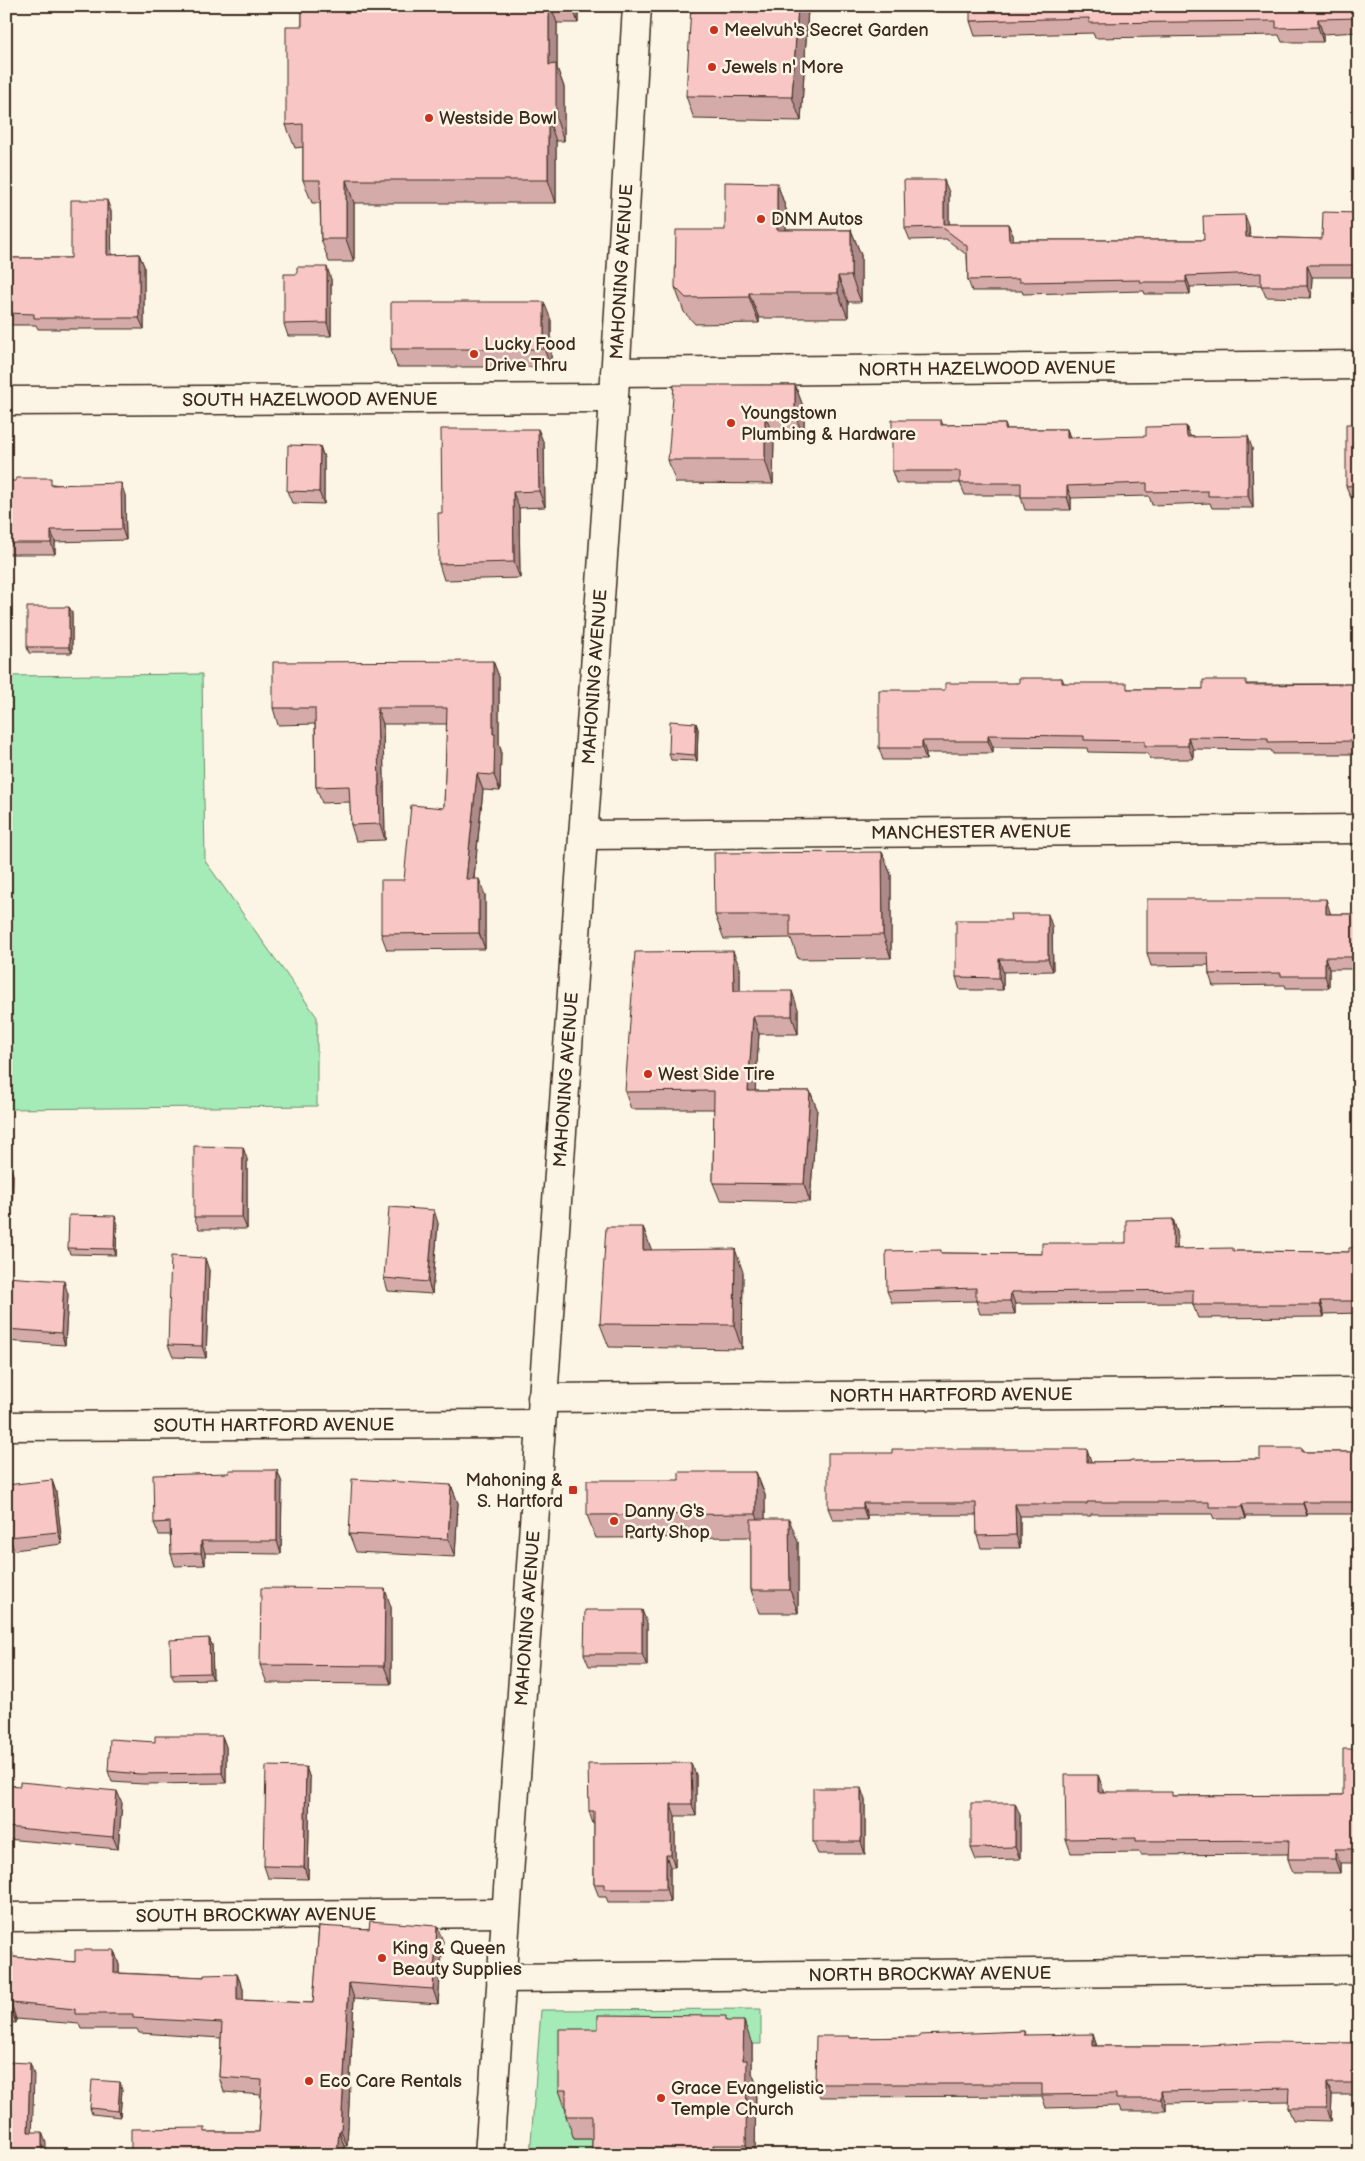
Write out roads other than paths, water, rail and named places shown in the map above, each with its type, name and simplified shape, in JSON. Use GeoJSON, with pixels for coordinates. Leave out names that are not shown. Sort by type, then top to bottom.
{"type":"FeatureCollection","features":[{"type":"Feature","properties":{"kind":"street","name":"MAHONING AVENUE"},"geometry":{"type":"LineString","coordinates":[[489,2155],[615,385],[637,6]]}},
{"type":"Feature","properties":{"kind":"street","name":"NORTH HAZELWOOD AVENUE"},"geometry":{"type":"LineString","coordinates":[[615,385],[1359,365]]}},
{"type":"Feature","properties":{"kind":"street","name":"SOUTH HAZELWOOD AVENUE"},"geometry":{"type":"LineString","coordinates":[[6,402],[615,385]]}},
{"type":"Feature","properties":{"kind":"street","name":"MANCHESTER AVENUE"},"geometry":{"type":"LineString","coordinates":[[583,835],[1359,829]]}},
{"type":"Feature","properties":{"kind":"street","name":"NORTH HARTFORD AVENUE"},"geometry":{"type":"LineString","coordinates":[[542,1411],[1359,1392]]}},
{"type":"Feature","properties":{"kind":"street","name":"SOUTH HARTFORD AVENUE"},"geometry":{"type":"LineString","coordinates":[[6,1426],[542,1411]]}},
{"type":"Feature","properties":{"kind":"street","name":"SOUTH BROCKWAY AVENUE"},"geometry":{"type":"LineString","coordinates":[[6,1917],[506,1912]]}},
{"type":"Feature","properties":{"kind":"street","name":"NORTH BROCKWAY AVENUE"},"geometry":{"type":"LineString","coordinates":[[501,1978],[1359,1970]]}},
{"type":"Feature","properties":{"kind":"place","name":"Meelvuh's Secret Garden"},"geometry":{"type":"Point","coordinates":[714,30]}},
{"type":"Feature","properties":{"kind":"place","name":"Jewels n' More"},"geometry":{"type":"Point","coordinates":[712,67]}},
{"type":"Feature","properties":{"kind":"place","name":"Westside Bowl"},"geometry":{"type":"Point","coordinates":[429,118]}},
{"type":"Feature","properties":{"kind":"place","name":"DNM Autos"},"geometry":{"type":"Point","coordinates":[761,219]}},
{"type":"Feature","properties":{"kind":"place","name":"Lucky Food Drive Thru"},"geometry":{"type":"Point","coordinates":[474,354]}},
{"type":"Feature","properties":{"kind":"place","name":"Youngstown Plumbing & Hardware"},"geometry":{"type":"Point","coordinates":[731,423]}},
{"type":"Feature","properties":{"kind":"place","name":"West Side Tire"},"geometry":{"type":"Point","coordinates":[648,1074]}},
{"type":"Feature","properties":{"kind":"place","name":"Mahoning & S. Hartford"},"geometry":{"type":"Point","coordinates":[573,1490]}},
{"type":"Feature","properties":{"kind":"place","name":"Danny G's Party Shop"},"geometry":{"type":"Point","coordinates":[614,1521]}},
{"type":"Feature","properties":{"kind":"place","name":"King & Queen Beauty Supplies"},"geometry":{"type":"Point","coordinates":[382,1958]}},
{"type":"Feature","properties":{"kind":"place","name":"Eco Care Rentals"},"geometry":{"type":"Point","coordinates":[309,2081]}},
{"type":"Feature","properties":{"kind":"place","name":"Grace Evangelistic Temple Church"},"geometry":{"type":"Point","coordinates":[661,2098]}}]}
